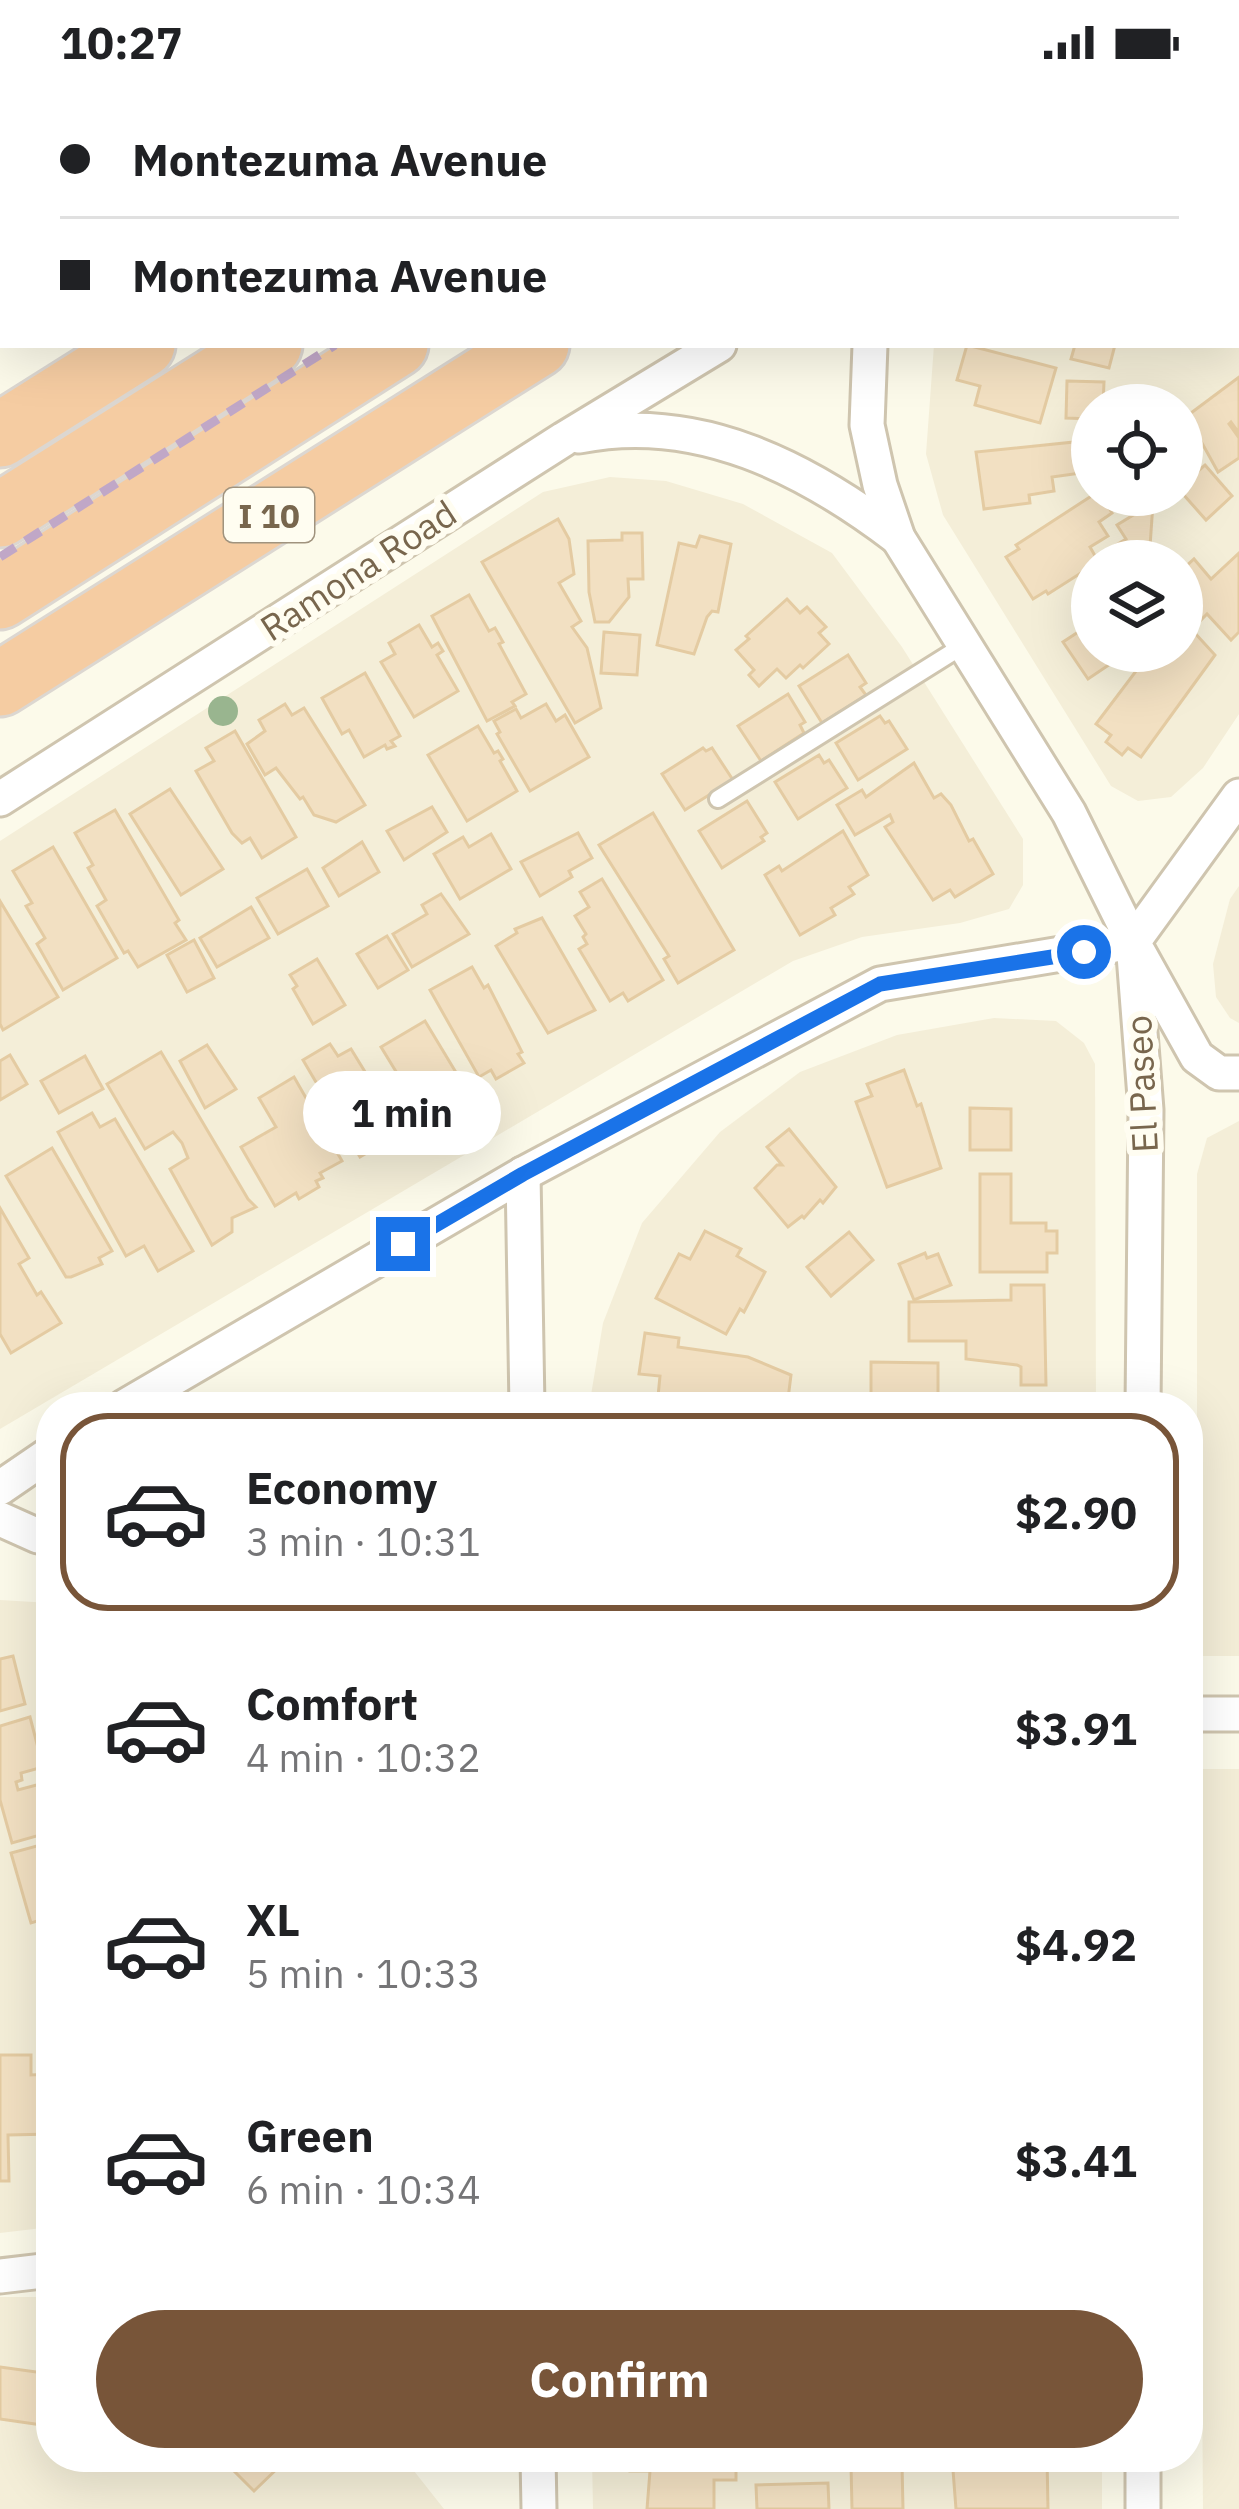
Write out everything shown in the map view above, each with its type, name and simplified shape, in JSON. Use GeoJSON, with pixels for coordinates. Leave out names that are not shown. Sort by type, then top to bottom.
{"type":"FeatureCollection","features":[{"type":"Feature","properties":{"kind":"highway"},"geometry":{"type":"LineString","coordinates":[[0,436],[138,348]]}},
{"type":"Feature","properties":{"kind":"highway"},"geometry":{"type":"LineString","coordinates":[[0,515],[265,348]]}},
{"type":"Feature","properties":{"kind":"highway"},"geometry":{"type":"LineString","coordinates":[[0,597],[391,348]]}},
{"type":"Feature","properties":{"kind":"highway","name":"I 10"},"geometry":{"type":"LineString","coordinates":[[0,684],[532,348]]}},
{"type":"Feature","properties":{"kind":"street","name":"Ramona Road"},"geometry":{"type":"LineString","coordinates":[[0,799],[714,348]]}},
{"type":"Feature","properties":{"kind":"street","name":"El Paseo"},"geometry":{"type":"LineString","coordinates":[[871,348],[867,425],[898,538],[1069,813],[1133,942],[1146,1109],[1143,1392]]}},
{"type":"Feature","properties":{"kind":"street","name":"El Paseo"},"geometry":{"type":"LineString","coordinates":[[564,439],[636,429],[708,437],[814,481],[898,538]]}},
{"type":"Feature","properties":{"kind":"street"},"geometry":{"type":"LineString","coordinates":[[150,1392],[523,1174],[880,984],[1133,942],[1239,796]]}},
{"type":"Feature","properties":{"kind":"street"},"geometry":{"type":"LineString","coordinates":[[1133,942],[1197,1057],[1219,1073],[1239,1073]]}},
{"type":"Feature","properties":{"kind":"street"},"geometry":{"type":"LineString","coordinates":[[523,1174],[527,1392]]}},
{"type":"Feature","properties":{"kind":"street"},"geometry":{"type":"LineString","coordinates":[[0,1488],[36,1463]]}},
{"type":"Feature","properties":{"kind":"street"},"geometry":{"type":"LineString","coordinates":[[0,1519],[36,1536]]}},
{"type":"Feature","properties":{"kind":"street"},"geometry":{"type":"LineString","coordinates":[[1203,1714],[1239,1714]]}},
{"type":"Feature","properties":{"kind":"street"},"geometry":{"type":"LineString","coordinates":[[0,2276],[36,2272]]}},
{"type":"Feature","properties":{"kind":"street"},"geometry":{"type":"LineString","coordinates":[[535,2472],[539,2509]]}},
{"type":"Feature","properties":{"kind":"street"},"geometry":{"type":"LineString","coordinates":[[1143,2472],[1143,2509]]}},
{"type":"Feature","properties":{"kind":"lane"},"geometry":{"type":"LineString","coordinates":[[718,799],[964,645]]}},
{"type":"Feature","properties":{"kind":"shaded area"},"geometry":{"type":"Polygon","coordinates":[[[934,348],[1239,348],[1239,714],[1203,768],[1171,797],[1138,801],[1111,786],[943,515],[926,454],[934,348]]]}},
{"type":"Feature","properties":{"kind":"shaded area"},"geometry":{"type":"Polygon","coordinates":[[[610,477],[666,481],[743,504],[832,553],[902,647],[1023,839],[1023,885],[1009,909],[960,923],[862,937],[793,961],[63,1392],[36,1392],[36,1408],[0,1429],[0,841],[543,492],[610,477]]]}},
{"type":"Feature","properties":{"kind":"shaded area"},"geometry":{"type":"Polygon","coordinates":[[[1239,886],[1239,1023],[1216,997],[1213,964],[1230,899],[1239,886]]]}},
{"type":"Feature","properties":{"kind":"shaded area"},"geometry":{"type":"Polygon","coordinates":[[[994,1018],[1056,1021],[1084,1043],[1095,1064],[1096,1392],[592,1392],[603,1323],[642,1223],[720,1132],[800,1072],[897,1035],[994,1018]]]}},
{"type":"Feature","properties":{"kind":"shaded area"},"geometry":{"type":"Polygon","coordinates":[[[1239,1121],[1239,1656],[1203,1656],[1197,1174],[1207,1138],[1239,1121]]]}},
{"type":"Feature","properties":{"kind":"shaded area"},"geometry":{"type":"Polygon","coordinates":[[[0,1600],[36,1602],[36,2229],[0,2233],[0,1600]]]}},
{"type":"Feature","properties":{"kind":"shaded area"},"geometry":{"type":"Polygon","coordinates":[[[1203,1769],[1239,1769],[1239,2509],[1203,2509],[1203,1769]]]}},
{"type":"Feature","properties":{"kind":"shaded area"},"geometry":{"type":"Polygon","coordinates":[[[0,2297],[36,2297],[36,2472],[415,2472],[444,2509],[0,2509],[0,2297]]]}},
{"type":"Feature","properties":{"kind":"shaded area"},"geometry":{"type":"Polygon","coordinates":[[[592,2472],[1102,2472],[1102,2509],[593,2509],[592,2472]]]}},
{"type":"Feature","properties":{"kind":"building"},"geometry":{"type":"Polygon","coordinates":[[[966,348],[1056,368],[1040,423],[975,405],[980,386],[957,380],[966,348]]]}},
{"type":"Feature","properties":{"kind":"building"},"geometry":{"type":"Polygon","coordinates":[[[1074,348],[1114,348],[1109,368],[1071,359],[1074,348]]]}},
{"type":"Feature","properties":{"kind":"building"},"geometry":{"type":"Polygon","coordinates":[[[1239,377],[1239,433],[1229,424],[1239,438],[1239,458],[1218,472],[1203,445],[1203,404],[1239,377]]]}},
{"type":"Feature","properties":{"kind":"building"},"geometry":{"type":"Polygon","coordinates":[[[1067,381],[1104,382],[1071,384],[1071,418],[1066,418],[1067,381]]]}},
{"type":"Feature","properties":{"kind":"building"},"geometry":{"type":"Polygon","coordinates":[[[1071,442],[1071,474],[1052,477],[1054,491],[1029,495],[1030,503],[984,509],[976,452],[1071,442]]]}},
{"type":"Feature","properties":{"kind":"building"},"geometry":{"type":"Polygon","coordinates":[[[1203,467],[1232,496],[1206,520],[1202,516],[1203,467]]]}},
{"type":"Feature","properties":{"kind":"building"},"geometry":{"type":"Polygon","coordinates":[[[1071,509],[1071,516],[1108,516],[1099,522],[1108,536],[1071,540],[1071,579],[1033,599],[1006,557],[1019,549],[1016,545],[1071,509]]]}},
{"type":"Feature","properties":{"kind":"building"},"geometry":{"type":"Polygon","coordinates":[[[1132,516],[1152,516],[1150,540],[1124,540],[1117,525],[1132,516]]]}},
{"type":"Feature","properties":{"kind":"building"},"geometry":{"type":"Polygon","coordinates":[[[558,519],[569,539],[574,574],[559,583],[581,621],[572,627],[587,648],[601,708],[575,723],[482,562],[558,519]]]}},
{"type":"Feature","properties":{"kind":"building"},"geometry":{"type":"Polygon","coordinates":[[[622,533],[642,533],[643,579],[628,579],[629,597],[609,622],[595,622],[588,541],[622,540],[622,533]]]}},
{"type":"Feature","properties":{"kind":"building"},"geometry":{"type":"Polygon","coordinates":[[[700,536],[731,544],[718,612],[707,617],[694,654],[657,645],[679,543],[696,547],[700,536]]]}},
{"type":"Feature","properties":{"kind":"building"},"geometry":{"type":"Polygon","coordinates":[[[1239,553],[1239,632],[1231,640],[1207,614],[1203,618],[1203,570],[1211,579],[1239,553]]]}},
{"type":"Feature","properties":{"kind":"building"},"geometry":{"type":"Polygon","coordinates":[[[469,595],[489,631],[495,628],[526,694],[512,702],[515,706],[487,721],[432,616],[469,595]]]}},
{"type":"Feature","properties":{"kind":"building"},"geometry":{"type":"Polygon","coordinates":[[[787,599],[800,613],[807,607],[826,627],[819,633],[829,644],[803,668],[800,665],[786,678],[777,669],[759,686],[749,675],[754,670],[736,650],[787,599]]]}},
{"type":"Feature","properties":{"kind":"building"},"geometry":{"type":"Polygon","coordinates":[[[419,625],[432,647],[438,643],[443,651],[437,655],[458,691],[414,717],[381,662],[395,654],[389,643],[419,625]]]}},
{"type":"Feature","properties":{"kind":"building"},"geometry":{"type":"Polygon","coordinates":[[[604,632],[640,635],[637,675],[601,673],[604,632]]]}},
{"type":"Feature","properties":{"kind":"building"},"geometry":{"type":"Polygon","coordinates":[[[1203,642],[1215,655],[1203,672],[1203,642]]]}},
{"type":"Feature","properties":{"kind":"building"},"geometry":{"type":"Polygon","coordinates":[[[848,655],[866,683],[860,687],[866,695],[822,723],[799,686],[848,655]]]}},
{"type":"Feature","properties":{"kind":"building"},"geometry":{"type":"Polygon","coordinates":[[[1135,672],[1203,672],[1141,757],[1128,748],[1122,755],[1106,742],[1111,735],[1096,724],[1135,672]]]}},
{"type":"Feature","properties":{"kind":"building"},"geometry":{"type":"Polygon","coordinates":[[[365,673],[400,736],[391,741],[395,746],[387,749],[385,745],[364,757],[349,730],[342,734],[322,698],[365,673]]]}},
{"type":"Feature","properties":{"kind":"building"},"geometry":{"type":"Polygon","coordinates":[[[788,694],[805,722],[800,725],[804,733],[761,761],[738,726],[788,694]]]}},
{"type":"Feature","properties":{"kind":"building"},"geometry":{"type":"Polygon","coordinates":[[[285,704],[292,715],[304,708],[365,805],[336,822],[314,815],[276,768],[265,775],[247,744],[265,731],[259,720],[285,704]]]}},
{"type":"Feature","properties":{"kind":"building"},"geometry":{"type":"Polygon","coordinates":[[[546,704],[556,721],[565,715],[589,757],[530,791],[494,721],[516,709],[521,718],[546,704]]]}},
{"type":"Feature","properties":{"kind":"building"},"geometry":{"type":"Polygon","coordinates":[[[880,716],[885,723],[889,721],[907,749],[858,780],[836,743],[880,716]]]}},
{"type":"Feature","properties":{"kind":"building"},"geometry":{"type":"Polygon","coordinates":[[[478,726],[503,759],[517,791],[467,821],[428,755],[478,726]]]}},
{"type":"Feature","properties":{"kind":"building"},"geometry":{"type":"Polygon","coordinates":[[[235,731],[296,837],[262,858],[250,838],[242,843],[232,833],[196,771],[214,761],[206,748],[235,731]]]}},
{"type":"Feature","properties":{"kind":"building"},"geometry":{"type":"Polygon","coordinates":[[[703,748],[712,748],[733,780],[685,810],[662,774],[703,748]]]}},
{"type":"Feature","properties":{"kind":"building"},"geometry":{"type":"Polygon","coordinates":[[[819,755],[824,763],[829,760],[847,788],[798,819],[775,782],[819,755]]]}},
{"type":"Feature","properties":{"kind":"building"},"geometry":{"type":"Polygon","coordinates":[[[914,763],[934,798],[941,794],[951,805],[993,874],[955,897],[950,890],[933,900],[885,827],[893,822],[890,815],[855,835],[837,805],[862,790],[866,797],[914,763]]]}},
{"type":"Feature","properties":{"kind":"building"},"geometry":{"type":"Polygon","coordinates":[[[170,789],[223,869],[181,895],[130,814],[170,789]]]}},
{"type":"Feature","properties":{"kind":"building"},"geometry":{"type":"Polygon","coordinates":[[[747,801],[767,833],[761,837],[764,841],[722,868],[699,831],[747,801]]]}},
{"type":"Feature","properties":{"kind":"building"},"geometry":{"type":"Polygon","coordinates":[[[432,807],[447,832],[404,860],[387,831],[432,807]]]}},
{"type":"Feature","properties":{"kind":"building"},"geometry":{"type":"Polygon","coordinates":[[[115,810],[186,940],[138,967],[128,951],[124,953],[97,906],[106,900],[75,833],[115,810]]]}},
{"type":"Feature","properties":{"kind":"building"},"geometry":{"type":"Polygon","coordinates":[[[653,813],[734,950],[678,983],[664,959],[669,956],[599,845],[653,813]]]}},
{"type":"Feature","properties":{"kind":"building"},"geometry":{"type":"Polygon","coordinates":[[[843,831],[868,875],[849,887],[854,894],[831,908],[835,915],[800,935],[765,875],[779,866],[782,871],[843,831]]]}},
{"type":"Feature","properties":{"kind":"building"},"geometry":{"type":"Polygon","coordinates":[[[578,833],[592,858],[540,896],[521,862],[578,833]]]}},
{"type":"Feature","properties":{"kind":"building"},"geometry":{"type":"Polygon","coordinates":[[[491,834],[511,869],[460,899],[434,854],[463,837],[469,847],[491,834]]]}},
{"type":"Feature","properties":{"kind":"building"},"geometry":{"type":"Polygon","coordinates":[[[362,842],[379,872],[339,896],[323,868],[362,842]]]}},
{"type":"Feature","properties":{"kind":"building"},"geometry":{"type":"Polygon","coordinates":[[[53,847],[117,958],[63,990],[37,944],[45,938],[13,871],[53,847]]]}},
{"type":"Feature","properties":{"kind":"building"},"geometry":{"type":"Polygon","coordinates":[[[307,869],[328,906],[278,934],[257,898],[307,869]]]}},
{"type":"Feature","properties":{"kind":"building"},"geometry":{"type":"Polygon","coordinates":[[[602,879],[663,980],[628,1001],[623,993],[610,1001],[579,949],[587,944],[586,934],[575,916],[589,907],[580,892],[602,879]]]}},
{"type":"Feature","properties":{"kind":"building"},"geometry":{"type":"Polygon","coordinates":[[[441,894],[469,934],[412,967],[393,934],[427,914],[422,905],[441,894]]]}},
{"type":"Feature","properties":{"kind":"building"},"geometry":{"type":"Polygon","coordinates":[[[0,901],[58,997],[3,1030],[0,1024],[0,901]]]}},
{"type":"Feature","properties":{"kind":"building"},"geometry":{"type":"Polygon","coordinates":[[[251,907],[269,938],[217,967],[200,938],[251,907]]]}},
{"type":"Feature","properties":{"kind":"building"},"geometry":{"type":"Polygon","coordinates":[[[542,918],[595,1010],[548,1033],[496,946],[517,933],[515,929],[542,918]]]}},
{"type":"Feature","properties":{"kind":"building"},"geometry":{"type":"Polygon","coordinates":[[[387,936],[408,970],[378,988],[357,954],[387,936]]]}},
{"type":"Feature","properties":{"kind":"building"},"geometry":{"type":"Polygon","coordinates":[[[194,940],[214,978],[187,992],[167,955],[194,940]]]}},
{"type":"Feature","properties":{"kind":"building"},"geometry":{"type":"Polygon","coordinates":[[[317,959],[345,1005],[313,1024],[290,975],[317,959]]]}},
{"type":"Feature","properties":{"kind":"building"},"geometry":{"type":"Polygon","coordinates":[[[472,967],[484,988],[488,985],[522,1052],[518,1054],[524,1063],[496,1079],[491,1070],[479,1077],[430,990],[472,967]]]}},
{"type":"Feature","properties":{"kind":"building"},"geometry":{"type":"Polygon","coordinates":[[[425,1021],[469,1094],[450,1106],[446,1100],[422,1114],[381,1047],[425,1021]]]}},
{"type":"Feature","properties":{"kind":"building"},"geometry":{"type":"Polygon","coordinates":[[[330,1044],[338,1056],[351,1049],[402,1132],[360,1157],[303,1060],[330,1044]]]}},
{"type":"Feature","properties":{"kind":"building"},"geometry":{"type":"Polygon","coordinates":[[[207,1045],[236,1089],[205,1108],[180,1061],[207,1045]]]}},
{"type":"Feature","properties":{"kind":"building"},"geometry":{"type":"Polygon","coordinates":[[[161,1052],[256,1207],[232,1218],[232,1232],[212,1245],[170,1169],[188,1158],[182,1143],[173,1132],[145,1149],[107,1084],[161,1052]]]}},
{"type":"Feature","properties":{"kind":"building"},"geometry":{"type":"Polygon","coordinates":[[[10,1055],[27,1084],[0,1100],[0,1061],[10,1055]]]}},
{"type":"Feature","properties":{"kind":"building"},"geometry":{"type":"Polygon","coordinates":[[[85,1056],[103,1089],[59,1113],[41,1081],[85,1056]]]}},
{"type":"Feature","properties":{"kind":"building"},"geometry":{"type":"Polygon","coordinates":[[[904,1070],[917,1106],[921,1104],[941,1168],[887,1187],[856,1102],[872,1096],[867,1084],[904,1070]]]}},
{"type":"Feature","properties":{"kind":"building"},"geometry":{"type":"Polygon","coordinates":[[[294,1077],[342,1161],[320,1173],[319,1187],[299,1199],[296,1193],[275,1206],[241,1147],[276,1127],[259,1098],[294,1077]]]}},
{"type":"Feature","properties":{"kind":"building"},"geometry":{"type":"Polygon","coordinates":[[[970,1108],[1011,1109],[1011,1150],[970,1150],[970,1108]]]}},
{"type":"Feature","properties":{"kind":"building"},"geometry":{"type":"Polygon","coordinates":[[[92,1113],[100,1127],[115,1119],[193,1251],[158,1271],[144,1246],[126,1256],[58,1132],[92,1113]]]}},
{"type":"Feature","properties":{"kind":"building"},"geometry":{"type":"Polygon","coordinates":[[[789,1129],[836,1187],[823,1203],[820,1200],[788,1227],[755,1188],[782,1165],[767,1147],[789,1129]]]}},
{"type":"Feature","properties":{"kind":"building"},"geometry":{"type":"Polygon","coordinates":[[[52,1148],[112,1251],[99,1258],[102,1264],[71,1277],[66,1277],[6,1176],[52,1148]]]}},
{"type":"Feature","properties":{"kind":"building"},"geometry":{"type":"Polygon","coordinates":[[[980,1174],[1011,1174],[1011,1223],[1046,1223],[1046,1231],[1057,1231],[1057,1253],[1047,1253],[1047,1272],[980,1272],[980,1174]]]}},
{"type":"Feature","properties":{"kind":"building"},"geometry":{"type":"Polygon","coordinates":[[[0,1208],[29,1258],[19,1264],[61,1323],[11,1353],[0,1334],[0,1208]]]}},
{"type":"Feature","properties":{"kind":"building"},"geometry":{"type":"Polygon","coordinates":[[[705,1231],[741,1249],[737,1256],[765,1272],[726,1334],[656,1298],[679,1254],[690,1259],[705,1231]]]}},
{"type":"Feature","properties":{"kind":"building"},"geometry":{"type":"Polygon","coordinates":[[[849,1232],[873,1260],[831,1296],[807,1267],[849,1232]]]}},
{"type":"Feature","properties":{"kind":"building"},"geometry":{"type":"Polygon","coordinates":[[[925,1253],[927,1258],[938,1254],[951,1285],[914,1300],[899,1264],[925,1253]]]}},
{"type":"Feature","properties":{"kind":"building"},"geometry":{"type":"Polygon","coordinates":[[[1011,1285],[1044,1285],[1046,1385],[1021,1385],[1017,1365],[966,1359],[966,1341],[909,1341],[909,1302],[1011,1300],[1011,1285]]]}},
{"type":"Feature","properties":{"kind":"building"},"geometry":{"type":"Polygon","coordinates":[[[645,1333],[679,1338],[678,1347],[748,1357],[791,1375],[789,1392],[658,1392],[660,1376],[639,1374],[645,1333]]]}},
{"type":"Feature","properties":{"kind":"building"},"geometry":{"type":"Polygon","coordinates":[[[871,1362],[938,1363],[938,1392],[871,1392],[871,1362]]]}},
{"type":"Feature","properties":{"kind":"building"},"geometry":{"type":"Polygon","coordinates":[[[13,1656],[25,1704],[0,1711],[0,1659],[13,1656]]]}},
{"type":"Feature","properties":{"kind":"building"},"geometry":{"type":"Polygon","coordinates":[[[30,1717],[36,1740],[36,1769],[21,1773],[22,1780],[16,1782],[18,1790],[36,1785],[36,1836],[12,1843],[0,1800],[0,1726],[30,1717]]]}},
{"type":"Feature","properties":{"kind":"building"},"geometry":{"type":"Polygon","coordinates":[[[36,1846],[36,1922],[31,1923],[11,1853],[36,1846]]]}},
{"type":"Feature","properties":{"kind":"building"},"geometry":{"type":"Polygon","coordinates":[[[0,2055],[31,2055],[31,2075],[36,2075],[36,2134],[8,2135],[9,2181],[0,2181],[0,2055]]]}},
{"type":"Feature","properties":{"kind":"building"},"geometry":{"type":"Polygon","coordinates":[[[0,2367],[36,2372],[36,2424],[0,2419],[0,2367]]]}},
{"type":"Feature","properties":{"kind":"building"},"geometry":{"type":"Polygon","coordinates":[[[235,2472],[274,2472],[254,2491],[235,2472]]]}},
{"type":"Feature","properties":{"kind":"building"},"geometry":{"type":"Polygon","coordinates":[[[650,2472],[736,2472],[736,2480],[714,2480],[714,2509],[647,2509],[650,2472]]]}},
{"type":"Feature","properties":{"kind":"building"},"geometry":{"type":"Polygon","coordinates":[[[851,2472],[902,2472],[903,2509],[852,2509],[851,2472]]]}},
{"type":"Feature","properties":{"kind":"building"},"geometry":{"type":"Polygon","coordinates":[[[953,2472],[1047,2472],[1048,2509],[956,2509],[953,2472]]]}},
{"type":"Feature","properties":{"kind":"building"},"geometry":{"type":"Polygon","coordinates":[[[828,2483],[829,2509],[757,2509],[756,2485],[828,2483]]]}},
{"type":"Feature","properties":{"kind":"railway"},"geometry":{"type":"LineString","coordinates":[[0,557],[330,348]]}},
{"type":"Feature","properties":{"kind":"route"},"geometry":{"type":"LineString","coordinates":[[403,1244],[523,1174],[880,984],[1084,952]]}}]}
